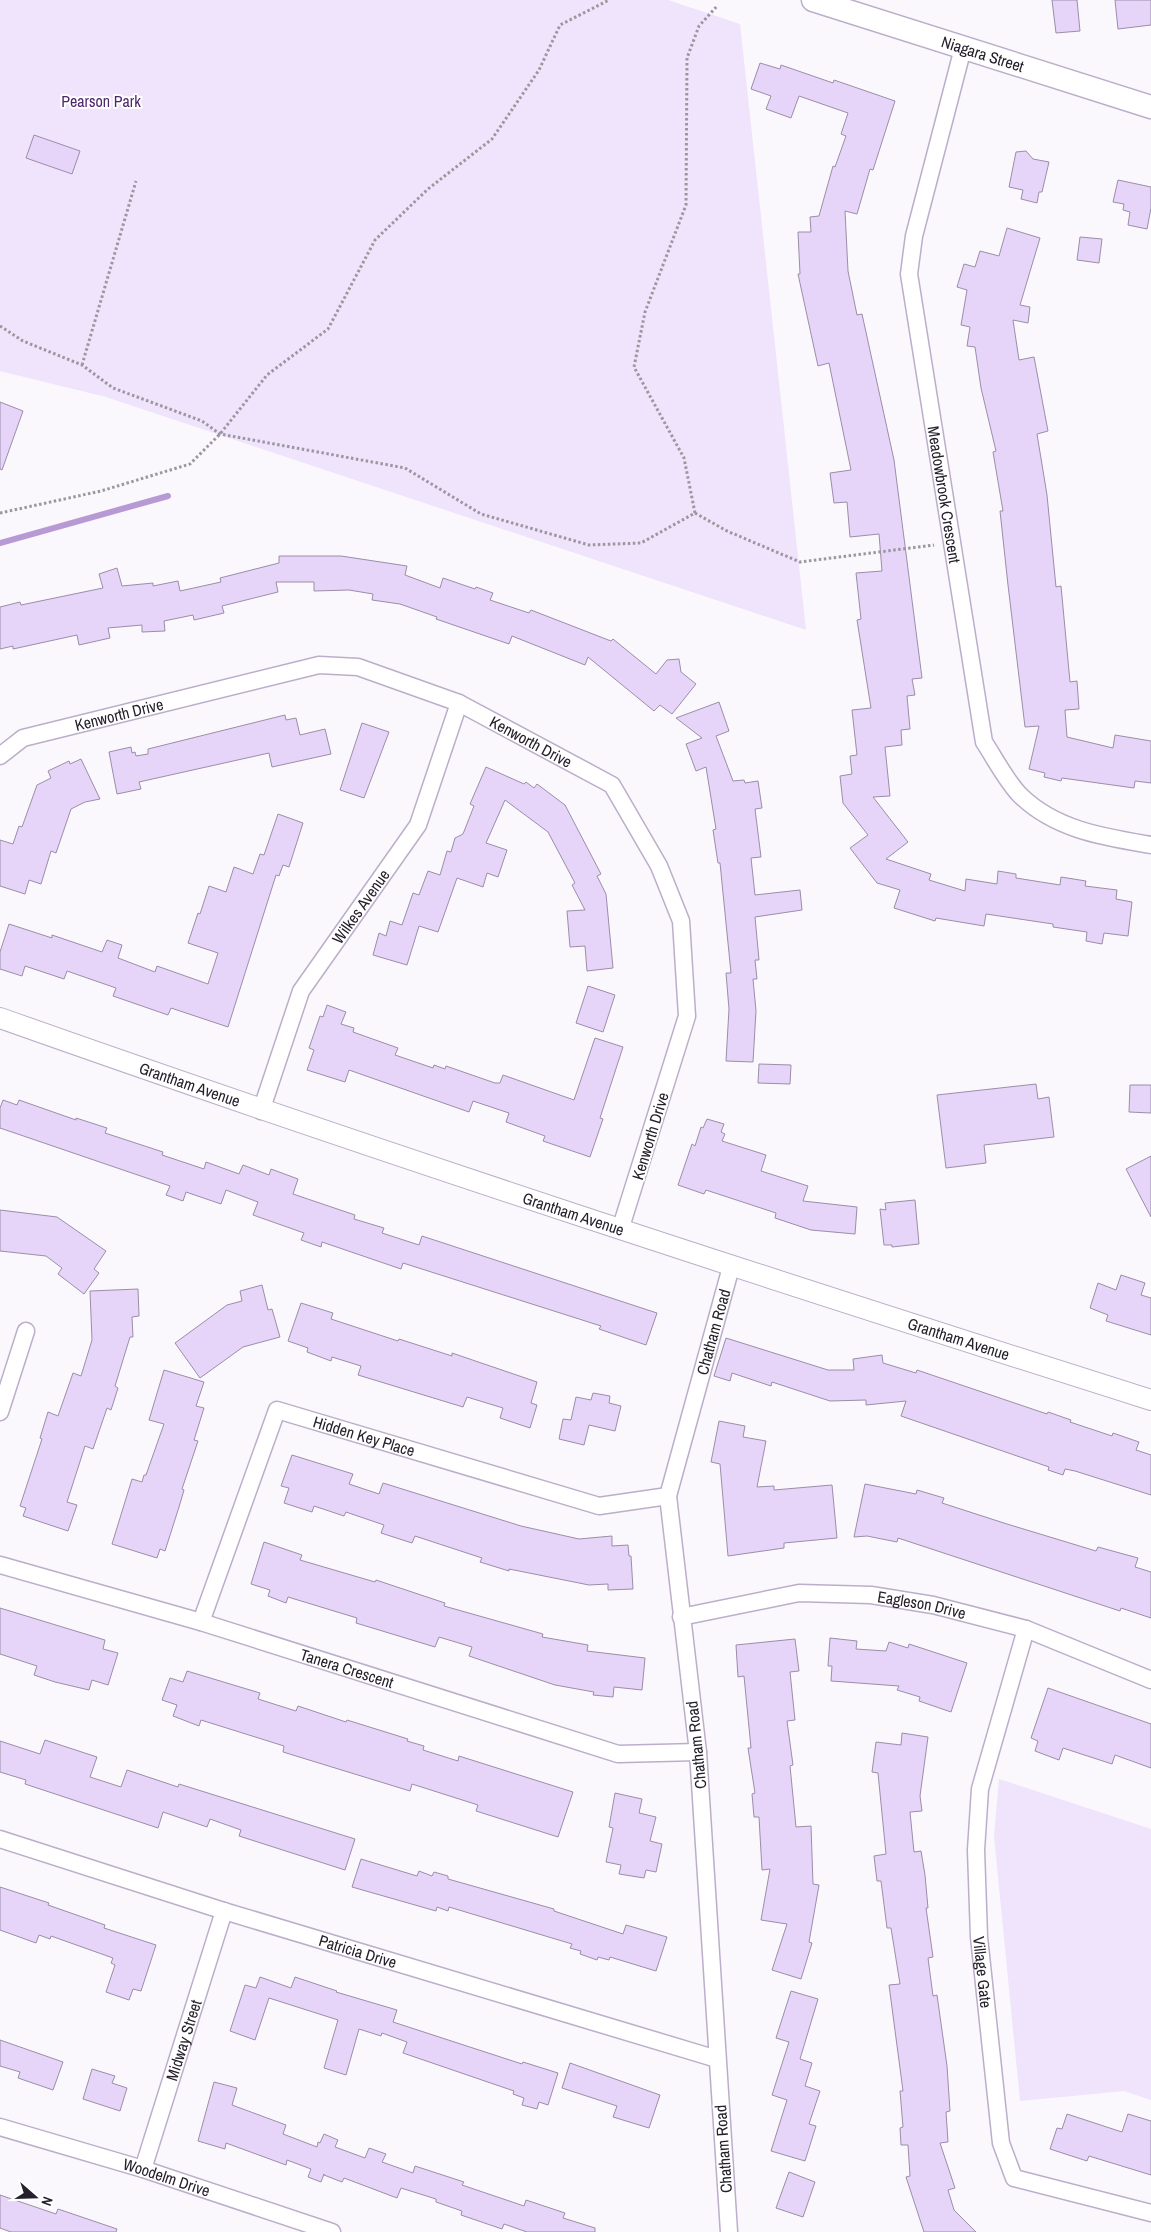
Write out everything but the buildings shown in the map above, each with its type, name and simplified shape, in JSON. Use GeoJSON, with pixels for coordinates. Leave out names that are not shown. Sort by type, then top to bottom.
{"type":"FeatureCollection","features":[{"type":"Feature","properties":{"kind":"main road","name":"Niagara Street"},"geometry":{"type":"LineString","coordinates":[[813,0],[1151,108]]}},
{"type":"Feature","properties":{"kind":"street","name":"Meadowbrook Crescent"},"geometry":{"type":"LineString","coordinates":[[963,48],[914,236],[909,274],[984,742],[1020,795],[1050,818],[1083,832],[1151,845]]}},
{"type":"Feature","properties":{"kind":"street","name":"Kenworth Drive"},"geometry":{"type":"LineString","coordinates":[[0,756],[24,738],[319,665],[358,667],[459,703],[612,785],[659,866],[681,921],[687,1016],[620,1230]]}},
{"type":"Feature","properties":{"kind":"street","name":"Wilkes Avenue"},"geometry":{"type":"LineString","coordinates":[[261,1110],[301,991],[418,825],[459,703]]}},
{"type":"Feature","properties":{"kind":"street","name":"Grantham Avenue"},"geometry":{"type":"LineString","coordinates":[[0,1018],[261,1110],[731,1267],[1151,1400]]}},
{"type":"Feature","properties":{"kind":"street","name":"Chatham Road"},"geometry":{"type":"LineString","coordinates":[[729,2232],[698,1752],[668,1496],[731,1267]]}},
{"type":"Feature","properties":{"kind":"street"},"geometry":{"type":"LineString","coordinates":[[0,1412],[26,1331]]}},
{"type":"Feature","properties":{"kind":"street","name":"Hidden Key Place"},"geometry":{"type":"LineString","coordinates":[[201,1622],[277,1410],[599,1506],[668,1496]]}},
{"type":"Feature","properties":{"kind":"street","name":"Tanera Crescent"},"geometry":{"type":"LineString","coordinates":[[0,1565],[201,1622],[618,1754],[698,1752]]}},
{"type":"Feature","properties":{"kind":"street","name":"Eagleson Drive"},"geometry":{"type":"LineString","coordinates":[[681,1617],[799,1593],[871,1595],[933,1606],[1026,1628],[1151,1680]]}},
{"type":"Feature","properties":{"kind":"street","name":"Village Gate"},"geometry":{"type":"LineString","coordinates":[[1026,1628],[980,1789],[976,1850],[979,1936],[1001,2143],[1014,2178],[1151,2213]]}},
{"type":"Feature","properties":{"kind":"street","name":"Patricia Drive"},"geometry":{"type":"LineString","coordinates":[[0,1839],[224,1911],[717,2059]]}},
{"type":"Feature","properties":{"kind":"street","name":"Midway Street"},"geometry":{"type":"LineString","coordinates":[[143,2169],[224,1911]]}},
{"type":"Feature","properties":{"kind":"street","name":"Woodelm Drive"},"geometry":{"type":"LineString","coordinates":[[0,2127],[143,2169],[332,2232]]}},
{"type":"Feature","properties":{"kind":"path"},"geometry":{"type":"LineString","coordinates":[[0,513],[101,491],[190,464],[220,434],[267,375],[328,329],[375,240],[428,189],[492,139],[539,70],[560,25],[609,0]]}},
{"type":"Feature","properties":{"kind":"path"},"geometry":{"type":"LineString","coordinates":[[718,6],[699,26],[687,58],[686,205],[645,312],[634,366],[684,458],[696,513],[728,531],[800,562],[952,543]]}},
{"type":"Feature","properties":{"kind":"path"},"geometry":{"type":"LineString","coordinates":[[82,365],[136,181]]}},
{"type":"Feature","properties":{"kind":"path"},"geometry":{"type":"LineString","coordinates":[[0,326],[23,341],[82,365],[113,388],[202,421],[220,434],[405,468],[481,514],[589,545],[641,543],[696,513]]}},
{"type":"Feature","properties":{"kind":"green space","name":"Pearson Park"},"geometry":{"type":"Polygon","coordinates":[[[0,0],[668,0],[740,24],[806,630],[106,397],[0,371],[0,0]]]}},
{"type":"Feature","properties":{"kind":"green space"},"geometry":{"type":"Polygon","coordinates":[[[999,1779],[1151,1829],[1151,2100],[1124,2091],[1020,2101],[994,1836],[999,1779]]]}},
{"type":"Feature","properties":{"kind":"waterway"},"geometry":{"type":"LineString","coordinates":[[0,543],[168,496]]}}]}
